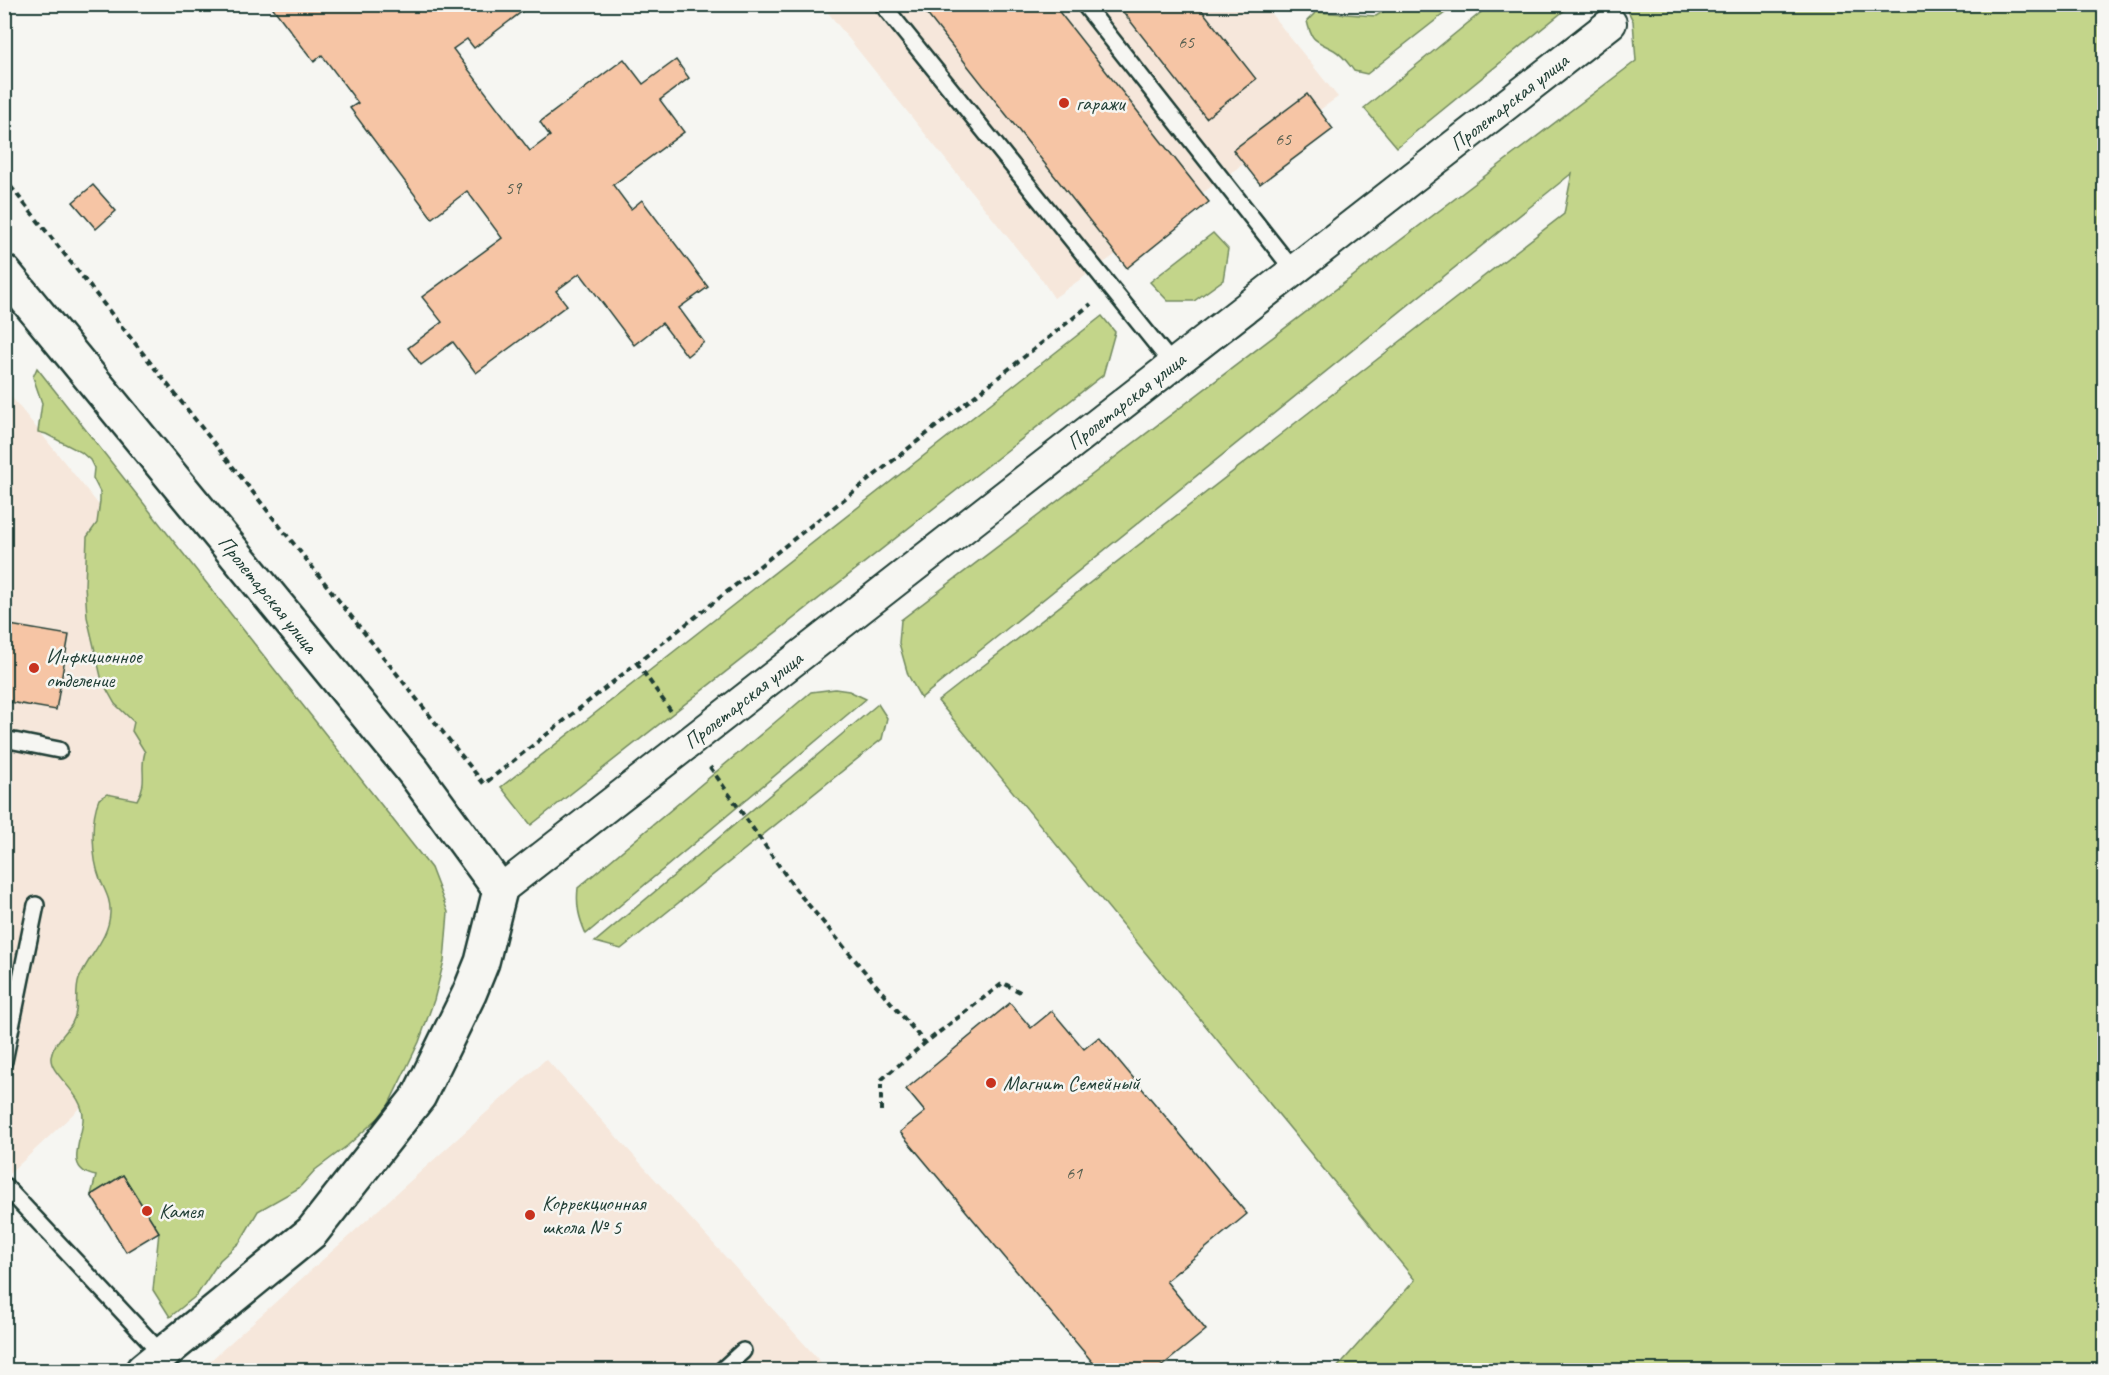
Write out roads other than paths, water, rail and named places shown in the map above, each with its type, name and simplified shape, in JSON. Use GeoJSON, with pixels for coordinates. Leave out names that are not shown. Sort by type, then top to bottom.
{"type":"FeatureCollection","features":[{"type":"Feature","properties":{"kind":"street","name":"Пролетарская улица"},"geometry":{"type":"LineString","coordinates":[[4,272],[412,771],[501,890],[1611,23]]}},
{"type":"Feature","properties":{"kind":"street"},"geometry":{"type":"LineString","coordinates":[[153,1362],[312,1232],[419,1096],[469,994],[482,962],[501,890]]}},
{"type":"Feature","properties":{"kind":"lane"},"geometry":{"type":"LineString","coordinates":[[882,4],[1173,365]]}},
{"type":"Feature","properties":{"kind":"lane"},"geometry":{"type":"LineString","coordinates":[[1084,4],[1294,271]]}},
{"type":"Feature","properties":{"kind":"lane"},"geometry":{"type":"LineString","coordinates":[[4,739],[59,750]]}},
{"type":"Feature","properties":{"kind":"lane"},"geometry":{"type":"LineString","coordinates":[[4,1061],[36,905]]}},
{"type":"Feature","properties":{"kind":"lane"},"geometry":{"type":"LineString","coordinates":[[4,1185],[153,1362]]}},
{"type":"Feature","properties":{"kind":"lane"},"geometry":{"type":"LineString","coordinates":[[722,1371],[743,1352]]}},
{"type":"Feature","properties":{"kind":"place","name":"гаражи"},"geometry":{"type":"Point","coordinates":[1064,103]}},
{"type":"Feature","properties":{"kind":"place","name":"Инфкционное отделение"},"geometry":{"type":"Point","coordinates":[34,668]}},
{"type":"Feature","properties":{"kind":"place","name":"Магнит Семейный"},"geometry":{"type":"Point","coordinates":[991,1083]}},
{"type":"Feature","properties":{"kind":"place","name":"Камея"},"geometry":{"type":"Point","coordinates":[147,1211]}},
{"type":"Feature","properties":{"kind":"place","name":"Коррекционная школа № 5"},"geometry":{"type":"Point","coordinates":[530,1215]}}]}
